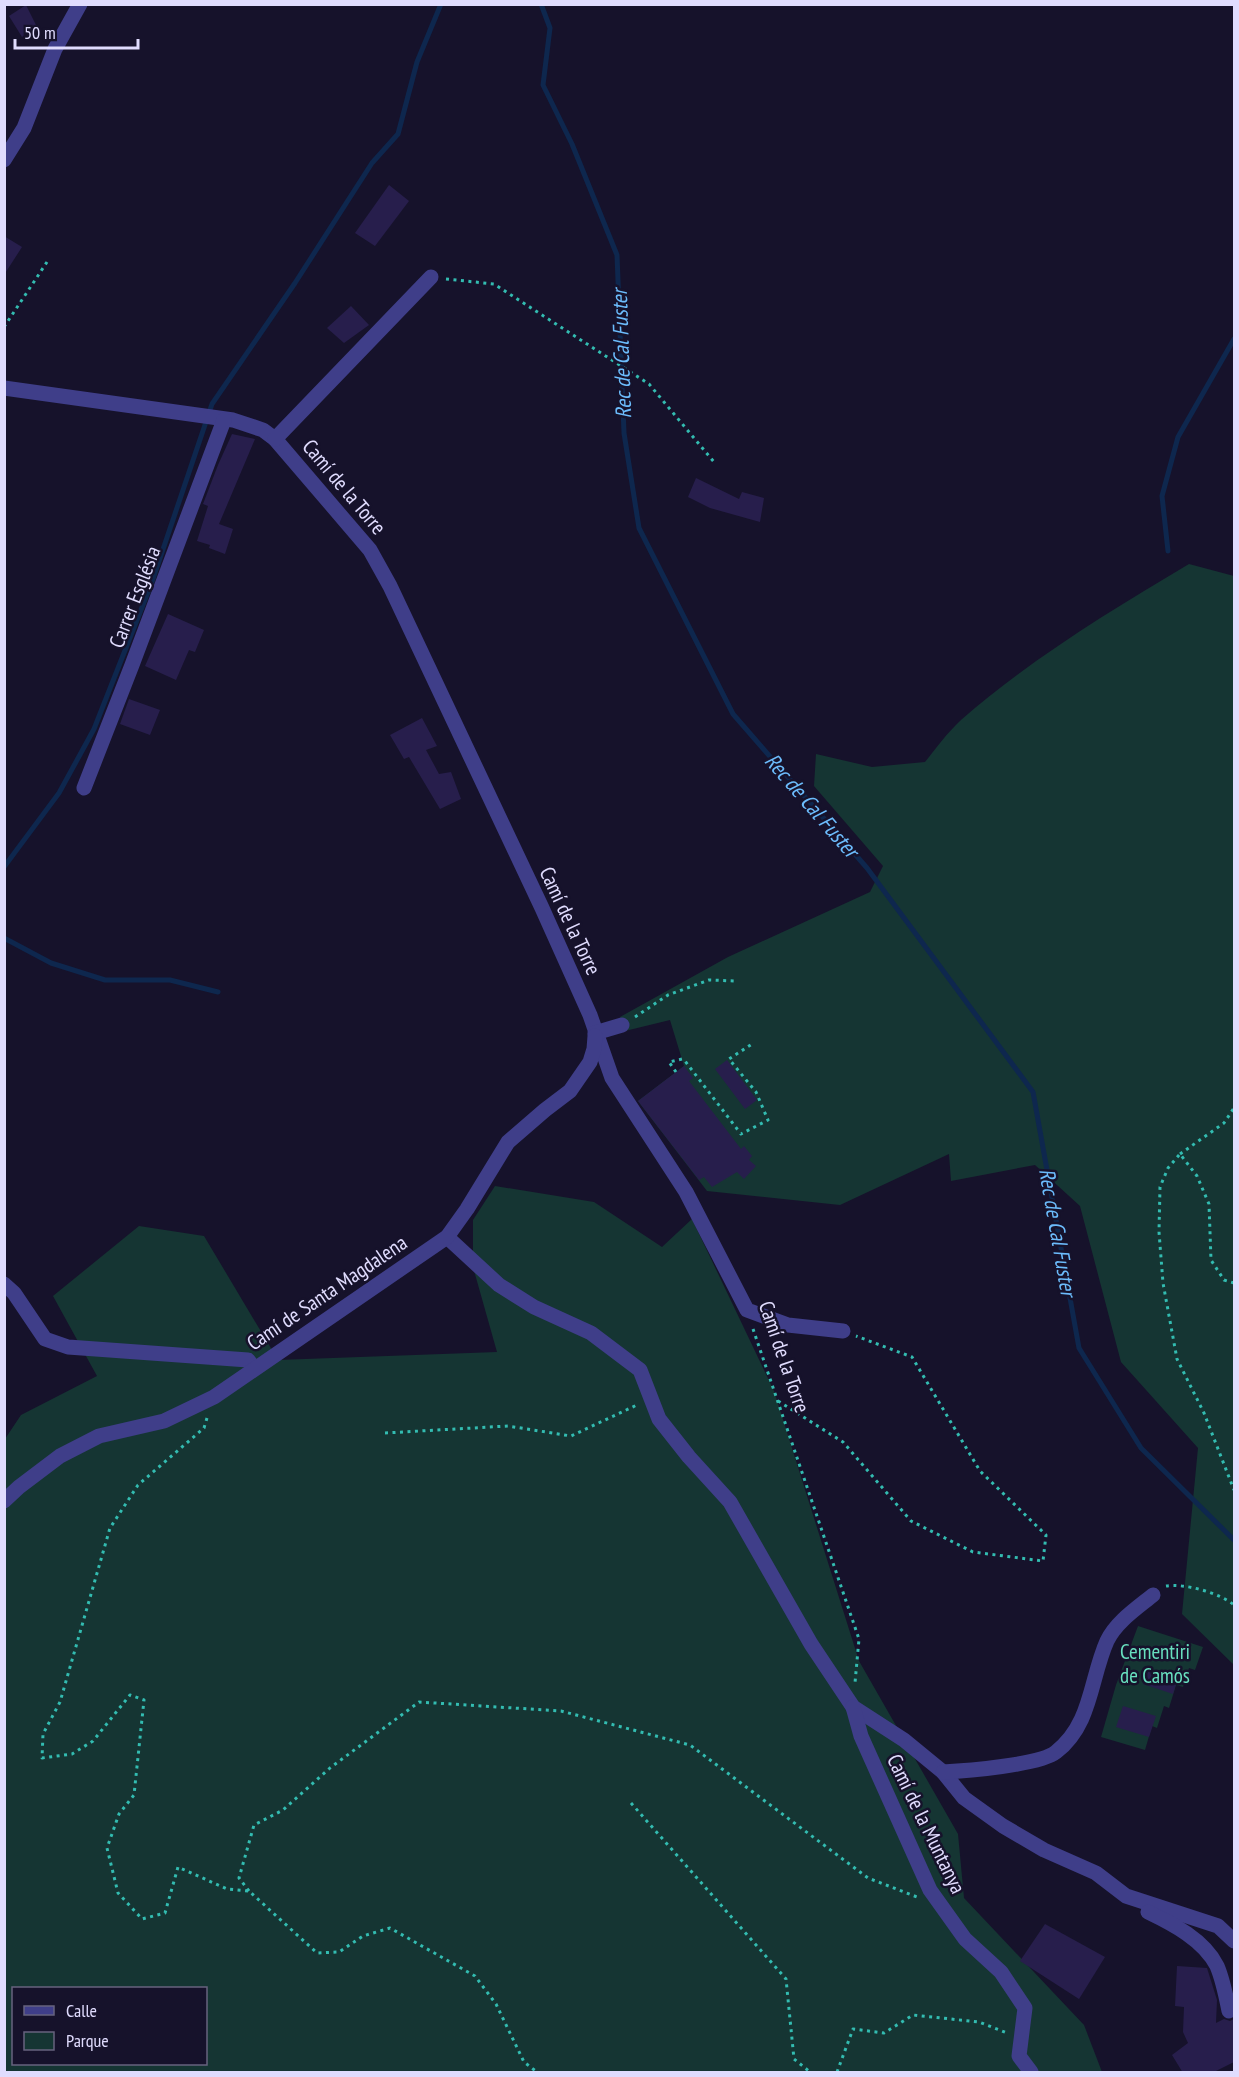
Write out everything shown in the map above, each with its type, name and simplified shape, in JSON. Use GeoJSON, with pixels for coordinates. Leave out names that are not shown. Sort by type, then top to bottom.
{"type":"FeatureCollection","features":[{"type":"Feature","properties":{"kind":"street"},"geometry":{"type":"LineString","coordinates":[[4,160],[24,128],[54,49],[80,4]]}},
{"type":"Feature","properties":{"kind":"street"},"geometry":{"type":"LineString","coordinates":[[275,439],[431,277]]}},
{"type":"Feature","properties":{"kind":"street","name":"Camí de la Torre"},"geometry":{"type":"LineString","coordinates":[[4,388],[233,420],[262,430],[275,439],[370,550],[390,586],[542,908],[590,1015],[612,1078],[686,1192],[747,1310]]}},
{"type":"Feature","properties":{"kind":"street","name":"Carrer Església"},"geometry":{"type":"LineString","coordinates":[[84,788],[224,420]]}},
{"type":"Feature","properties":{"kind":"street"},"geometry":{"type":"LineString","coordinates":[[595,1033],[622,1024]]}},
{"type":"Feature","properties":{"kind":"street","name":"Camí de Santa Magdalena"},"geometry":{"type":"LineString","coordinates":[[4,1502],[19,1487],[60,1456],[99,1436],[164,1421],[214,1396],[447,1237],[468,1209],[508,1142],[544,1110],[570,1091],[590,1062],[595,1033]]}},
{"type":"Feature","properties":{"kind":"street"},"geometry":{"type":"LineString","coordinates":[[447,1237],[499,1285],[534,1307],[591,1333],[640,1370],[659,1419],[689,1457],[730,1502],[811,1644],[853,1707],[904,1740],[943,1772],[964,1798],[1003,1826],[1044,1850],[1096,1873],[1142,1908],[1185,1931],[1216,1964],[1224,1985],[1229,2011]]}},
{"type":"Feature","properties":{"kind":"street"},"geometry":{"type":"LineString","coordinates":[[4,1284],[14,1293],[45,1339],[68,1347],[248,1360],[254,1368]]}},
{"type":"Feature","properties":{"kind":"street"},"geometry":{"type":"LineString","coordinates":[[747,1310],[788,1325],[843,1331]]}},
{"type":"Feature","properties":{"kind":"street"},"geometry":{"type":"LineString","coordinates":[[943,1772],[1035,1760],[1055,1753],[1081,1724],[1108,1640],[1126,1617],[1152,1595]]}},
{"type":"Feature","properties":{"kind":"street","name":"Camí de la Muntanya"},"geometry":{"type":"LineString","coordinates":[[853,1707],[866,1746],[930,1890],[965,1939],[1001,1972],[1025,2008],[1018,2056],[1031,2073]]}},
{"type":"Feature","properties":{"kind":"street"},"geometry":{"type":"LineString","coordinates":[[1126,1896],[1218,1926],[1234,1941]]}},
{"type":"Feature","properties":{"kind":"path"},"geometry":{"type":"LineString","coordinates":[[4,327],[47,262]]}},
{"type":"Feature","properties":{"kind":"path"},"geometry":{"type":"LineString","coordinates":[[431,277],[494,284],[649,384],[714,462]]}},
{"type":"Feature","properties":{"kind":"path"},"geometry":{"type":"LineString","coordinates":[[622,1024],[669,995],[709,980],[735,981]]}},
{"type":"Feature","properties":{"kind":"path"},"geometry":{"type":"LineString","coordinates":[[675,1072],[669,1062],[682,1059],[685,1061],[741,1134],[768,1120],[756,1092],[729,1059],[752,1044]]}},
{"type":"Feature","properties":{"kind":"path"},"geometry":{"type":"LineString","coordinates":[[1234,1108],[1224,1123],[1180,1154],[1168,1168],[1160,1187],[1158,1232],[1163,1283],[1177,1359],[1204,1413],[1234,1490]]}},
{"type":"Feature","properties":{"kind":"path"},"geometry":{"type":"LineString","coordinates":[[1180,1154],[1197,1176],[1209,1204],[1211,1260],[1224,1280],[1234,1283]]}},
{"type":"Feature","properties":{"kind":"path","name":"Camí de la Torre"},"geometry":{"type":"LineString","coordinates":[[747,1310],[858,1639],[853,1707]]}},
{"type":"Feature","properties":{"kind":"path"},"geometry":{"type":"LineString","coordinates":[[778,1401],[843,1442],[911,1521],[973,1552],[1043,1561],[1046,1535],[980,1471],[912,1357],[843,1331]]}},
{"type":"Feature","properties":{"kind":"path"},"geometry":{"type":"LineString","coordinates":[[214,1396],[204,1428],[138,1485],[110,1528],[60,1702],[44,1734],[42,1758],[72,1754],[93,1741],[130,1695],[144,1700],[134,1794],[119,1814],[107,1848],[118,1893],[142,1919],[165,1913],[178,1867],[227,1889],[249,1891]]}},
{"type":"Feature","properties":{"kind":"path"},"geometry":{"type":"LineString","coordinates":[[385,1433],[508,1426],[571,1436],[651,1399]]}},
{"type":"Feature","properties":{"kind":"path"},"geometry":{"type":"LineString","coordinates":[[1152,1595],[1168,1585],[1199,1589],[1229,1600],[1234,1605]]}},
{"type":"Feature","properties":{"kind":"path"},"geometry":{"type":"LineString","coordinates":[[537,2073],[524,2062],[496,2004],[475,1976],[390,1928],[363,1936],[339,1952],[317,1953],[249,1891],[239,1878],[254,1826],[283,1810],[330,1768],[419,1702],[561,1711],[690,1745],[868,1878],[941,1906]]}},
{"type":"Feature","properties":{"kind":"path"},"geometry":{"type":"LineString","coordinates":[[632,1803],[786,1979],[794,2059],[810,2073]]}},
{"type":"Feature","properties":{"kind":"path"},"geometry":{"type":"LineString","coordinates":[[837,2073],[853,2029],[884,2033],[913,2015],[979,2022],[1021,2039]]}},
{"type":"Feature","properties":{"kind":"green space"},"geometry":{"type":"Polygon","coordinates":[[[1189,564],[1234,576],[1234,1665],[1182,1614],[1198,1448],[1121,1362],[1080,1206],[1035,1165],[951,1181],[949,1154],[840,1205],[707,1191],[638,1101],[684,1066],[670,1020],[625,1031],[620,1017],[728,957],[870,892],[883,866],[814,786],[816,754],[872,767],[925,762],[961,720],[1015,676],[1101,618],[1189,564]]]}},
{"type":"Feature","properties":{"kind":"green space"},"geometry":{"type":"Polygon","coordinates":[[[495,1186],[594,1202],[662,1247],[692,1219],[774,1391],[859,1661],[958,1834],[964,1898],[1084,2025],[1102,2072],[5,2072],[5,1439],[21,1415],[97,1376],[53,1296],[139,1226],[204,1236],[278,1360],[497,1352],[473,1267],[473,1220],[495,1186]]]}},
{"type":"Feature","properties":{"kind":"green space","name":"Cementiri de Camós"},"geometry":{"type":"Polygon","coordinates":[[[1138,1626],[1203,1647],[1195,1670],[1189,1668],[1183,1687],[1176,1685],[1169,1708],[1164,1706],[1157,1728],[1152,1726],[1145,1750],[1101,1737],[1116,1685],[1138,1626]]]}},
{"type":"Feature","properties":{"kind":"building"},"geometry":{"type":"Polygon","coordinates":[[[26,5],[36,25],[22,37],[9,16],[26,5]]]}},
{"type":"Feature","properties":{"kind":"building"},"geometry":{"type":"Polygon","coordinates":[[[389,185],[409,201],[375,246],[355,233],[389,185]]]}},
{"type":"Feature","properties":{"kind":"building"},"geometry":{"type":"Polygon","coordinates":[[[4,236],[22,247],[4,275],[4,236]]]}},
{"type":"Feature","properties":{"kind":"building"},"geometry":{"type":"Polygon","coordinates":[[[351,306],[369,325],[344,343],[327,328],[351,306]]]}},
{"type":"Feature","properties":{"kind":"building"},"geometry":{"type":"Polygon","coordinates":[[[232,434],[255,439],[219,524],[233,529],[225,554],[209,548],[210,545],[197,541],[208,506],[203,504],[232,434]]]}},
{"type":"Feature","properties":{"kind":"building"},"geometry":{"type":"Polygon","coordinates":[[[696,478],[739,499],[742,492],[764,498],[760,522],[710,508],[688,497],[696,478]]]}},
{"type":"Feature","properties":{"kind":"building"},"geometry":{"type":"Polygon","coordinates":[[[168,614],[204,630],[195,652],[189,650],[176,680],[145,666],[168,614]]]}},
{"type":"Feature","properties":{"kind":"building"},"geometry":{"type":"Polygon","coordinates":[[[129,699],[160,710],[150,735],[120,724],[129,699]]]}},
{"type":"Feature","properties":{"kind":"building"},"geometry":{"type":"Polygon","coordinates":[[[422,718],[437,746],[426,750],[439,774],[451,772],[461,799],[440,809],[409,757],[404,759],[390,735],[422,718]]]}},
{"type":"Feature","properties":{"kind":"building"},"geometry":{"type":"Polygon","coordinates":[[[727,1060],[757,1100],[745,1109],[715,1069],[727,1060]]]}},
{"type":"Feature","properties":{"kind":"building"},"geometry":{"type":"Polygon","coordinates":[[[684,1066],[693,1078],[689,1081],[741,1149],[744,1146],[752,1156],[749,1160],[756,1166],[744,1179],[737,1172],[712,1187],[704,1177],[699,1180],[638,1101],[684,1066]]]}},
{"type":"Feature","properties":{"kind":"building"},"geometry":{"type":"Polygon","coordinates":[[[1148,1668],[1178,1678],[1173,1694],[1143,1684],[1148,1668]]]}},
{"type":"Feature","properties":{"kind":"building"},"geometry":{"type":"Polygon","coordinates":[[[1123,1706],[1156,1716],[1149,1737],[1116,1727],[1123,1706]]]}},
{"type":"Feature","properties":{"kind":"building"},"geometry":{"type":"Polygon","coordinates":[[[1045,1924],[1105,1957],[1079,1999],[1020,1961],[1045,1924]]]}},
{"type":"Feature","properties":{"kind":"building"},"geometry":{"type":"Polygon","coordinates":[[[1177,1966],[1207,1968],[1217,2000],[1216,2023],[1224,2019],[1230,2021],[1234,2019],[1234,2062],[1212,2073],[1183,2073],[1172,2055],[1188,2043],[1183,2032],[1184,2007],[1175,2006],[1177,1966]]]}},
{"type":"Feature","properties":{"kind":"waterway"},"geometry":{"type":"LineString","coordinates":[[4,867],[59,793],[94,729],[152,582],[212,404],[295,283],[372,163],[398,134],[417,62],[441,4]]}},
{"type":"Feature","properties":{"kind":"waterway","name":"Rec de Cal Fuster"},"geometry":{"type":"LineString","coordinates":[[541,4],[550,28],[543,85],[572,144],[617,255],[624,433],[639,528],[733,714],[867,868],[1033,1092],[1079,1348],[1141,1448],[1234,1540]]}},
{"type":"Feature","properties":{"kind":"waterway"},"geometry":{"type":"LineString","coordinates":[[1168,551],[1162,496],[1178,437],[1234,339]]}},
{"type":"Feature","properties":{"kind":"waterway"},"geometry":{"type":"LineString","coordinates":[[4,938],[51,963],[105,980],[170,980],[218,992]]}}]}
